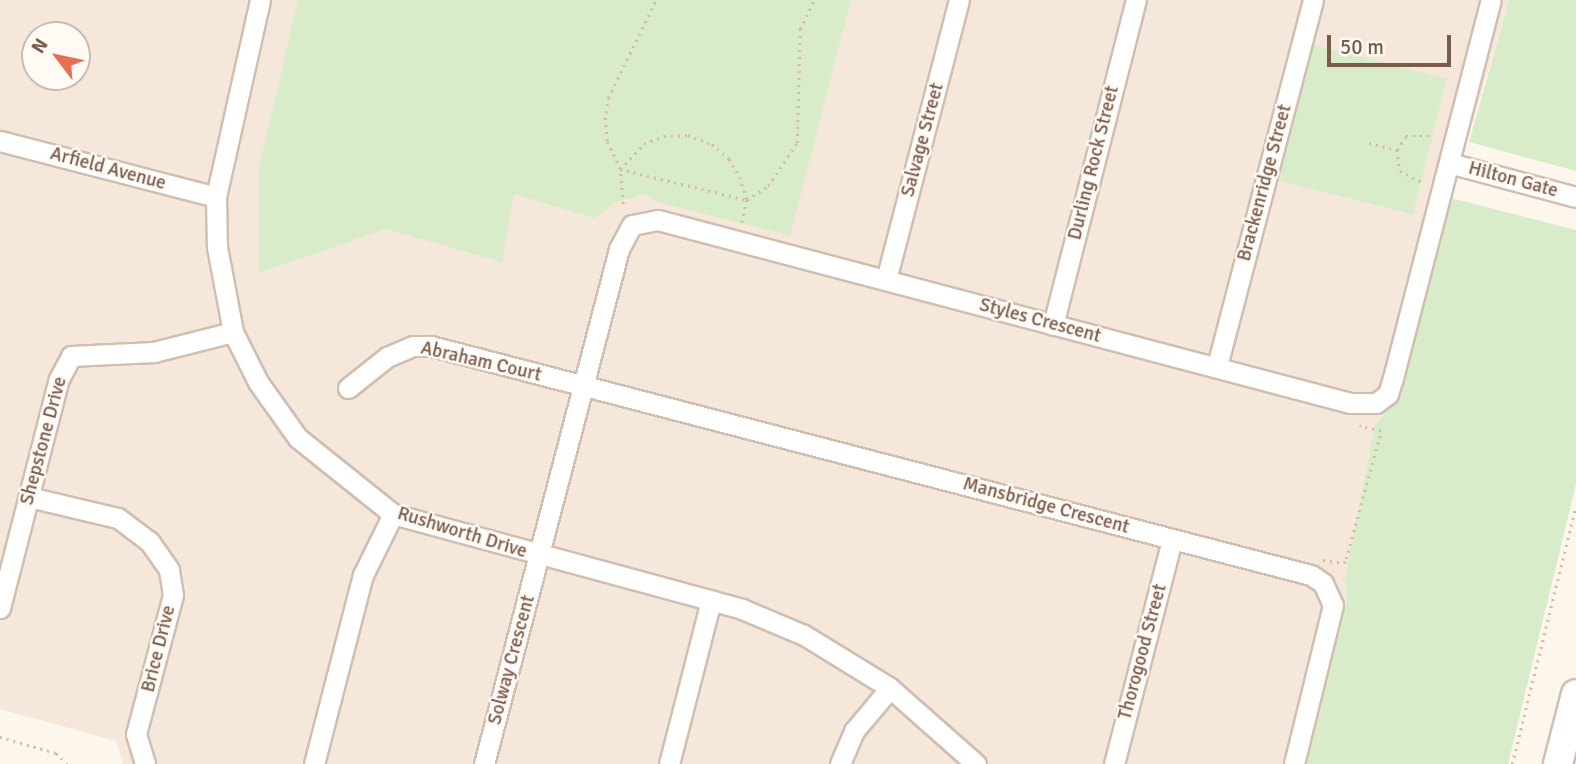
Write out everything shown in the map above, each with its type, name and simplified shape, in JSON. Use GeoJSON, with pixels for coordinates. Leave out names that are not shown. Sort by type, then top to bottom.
{"type":"FeatureCollection","features":[{"type":"Feature","properties":{"kind":"main road"},"geometry":{"type":"LineString","coordinates":[[1558,764],[1576,694]]}},
{"type":"Feature","properties":{"kind":"street","name":"Rushworth Drive"},"geometry":{"type":"LineString","coordinates":[[260,0],[216,197],[217,247],[233,332],[258,383],[298,438],[393,514],[539,556],[711,600],[804,635],[890,688],[976,764]]}},
{"type":"Feature","properties":{"kind":"street","name":"Salvage Street"},"geometry":{"type":"LineString","coordinates":[[886,280],[959,0]]}},
{"type":"Feature","properties":{"kind":"street","name":"Durling Rock Street"},"geometry":{"type":"LineString","coordinates":[[1053,325],[1136,0]]}},
{"type":"Feature","properties":{"kind":"street","name":"Brackenridge Street"},"geometry":{"type":"LineString","coordinates":[[1217,366],[1313,0]]}},
{"type":"Feature","properties":{"kind":"street","name":"Styles Crescent"},"geometry":{"type":"LineString","coordinates":[[539,556],[624,234],[643,221],[658,220],[1350,403],[1376,403],[1388,394],[1449,163],[1488,1]]}},
{"type":"Feature","properties":{"kind":"street","name":"Arfield Avenue"},"geometry":{"type":"LineString","coordinates":[[0,141],[216,197]]}},
{"type":"Feature","properties":{"kind":"street","name":"Hilton Gate"},"geometry":{"type":"LineString","coordinates":[[1449,163],[1576,197]]}},
{"type":"Feature","properties":{"kind":"street","name":"Shepstone Drive"},"geometry":{"type":"LineString","coordinates":[[0,608],[59,379],[71,356],[154,352],[233,332]]}},
{"type":"Feature","properties":{"kind":"street","name":"Abraham Court"},"geometry":{"type":"LineString","coordinates":[[348,388],[387,357],[413,346],[431,346],[584,386]]}},
{"type":"Feature","properties":{"kind":"street","name":"Mansbridge Crescent"},"geometry":{"type":"LineString","coordinates":[[584,386],[1311,575],[1331,594],[1331,618],[1294,764]]}},
{"type":"Feature","properties":{"kind":"street","name":"Brice Drive"},"geometry":{"type":"LineString","coordinates":[[29,497],[118,518],[149,541],[169,570],[173,595],[136,734],[145,764]]}},
{"type":"Feature","properties":{"kind":"street"},"geometry":{"type":"LineString","coordinates":[[314,764],[363,575],[393,514]]}},
{"type":"Feature","properties":{"kind":"street","name":"Thorogood Street"},"geometry":{"type":"LineString","coordinates":[[1114,764],[1172,539]]}},
{"type":"Feature","properties":{"kind":"street","name":"Solway Crescent"},"geometry":{"type":"LineString","coordinates":[[484,764],[539,556]]}},
{"type":"Feature","properties":{"kind":"street"},"geometry":{"type":"LineString","coordinates":[[669,764],[711,600]]}},
{"type":"Feature","properties":{"kind":"street"},"geometry":{"type":"LineString","coordinates":[[840,764],[854,730],[890,688]]}},
{"type":"Feature","properties":{"kind":"path"},"geometry":{"type":"LineString","coordinates":[[623,204],[620,169],[607,141],[608,98],[656,0]]}},
{"type":"Feature","properties":{"kind":"path"},"geometry":{"type":"LineString","coordinates":[[620,169],[747,200],[768,186],[797,143],[799,41],[814,0]]}},
{"type":"Feature","properties":{"kind":"path"},"geometry":{"type":"LineString","coordinates":[[620,169],[644,144],[664,136],[688,135],[712,144],[729,159],[747,200],[742,222]]}},
{"type":"Feature","properties":{"kind":"path"},"geometry":{"type":"LineString","coordinates":[[1422,182],[1400,171],[1396,150],[1406,136],[1434,136]]}},
{"type":"Feature","properties":{"kind":"path"},"geometry":{"type":"LineString","coordinates":[[1369,143],[1396,150]]}},
{"type":"Feature","properties":{"kind":"path"},"geometry":{"type":"LineString","coordinates":[[1322,563],[1324,557],[1344,563],[1346,559],[1381,431],[1360,426]]}},
{"type":"Feature","properties":{"kind":"path"},"geometry":{"type":"LineString","coordinates":[[1512,764],[1576,506]]}},
{"type":"Feature","properties":{"kind":"path"},"geometry":{"type":"LineString","coordinates":[[0,737],[56,752],[67,764]]}},
{"type":"Feature","properties":{"kind":"shaded area"},"geometry":{"type":"Polygon","coordinates":[[[0,0],[1509,0],[1387,411],[1375,425],[1345,578],[1347,600],[1307,764],[123,764],[116,741],[0,709],[0,0]]]}},
{"type":"Feature","properties":{"kind":"green space"},"geometry":{"type":"Polygon","coordinates":[[[298,0],[851,0],[790,236],[661,203],[643,194],[615,203],[594,218],[514,194],[502,262],[386,229],[259,273],[259,168],[298,0]]]}},
{"type":"Feature","properties":{"kind":"green space"},"geometry":{"type":"Polygon","coordinates":[[[1509,0],[1576,0],[1576,171],[1469,142],[1509,0]]]}},
{"type":"Feature","properties":{"kind":"green space"},"geometry":{"type":"Polygon","coordinates":[[[1313,45],[1447,78],[1413,214],[1279,181],[1313,45]]]}},
{"type":"Feature","properties":{"kind":"green space"},"geometry":{"type":"Polygon","coordinates":[[[1451,198],[1576,230],[1576,484],[1508,764],[1307,764],[1347,600],[1345,578],[1375,425],[1387,411],[1451,198]]]}}]}
